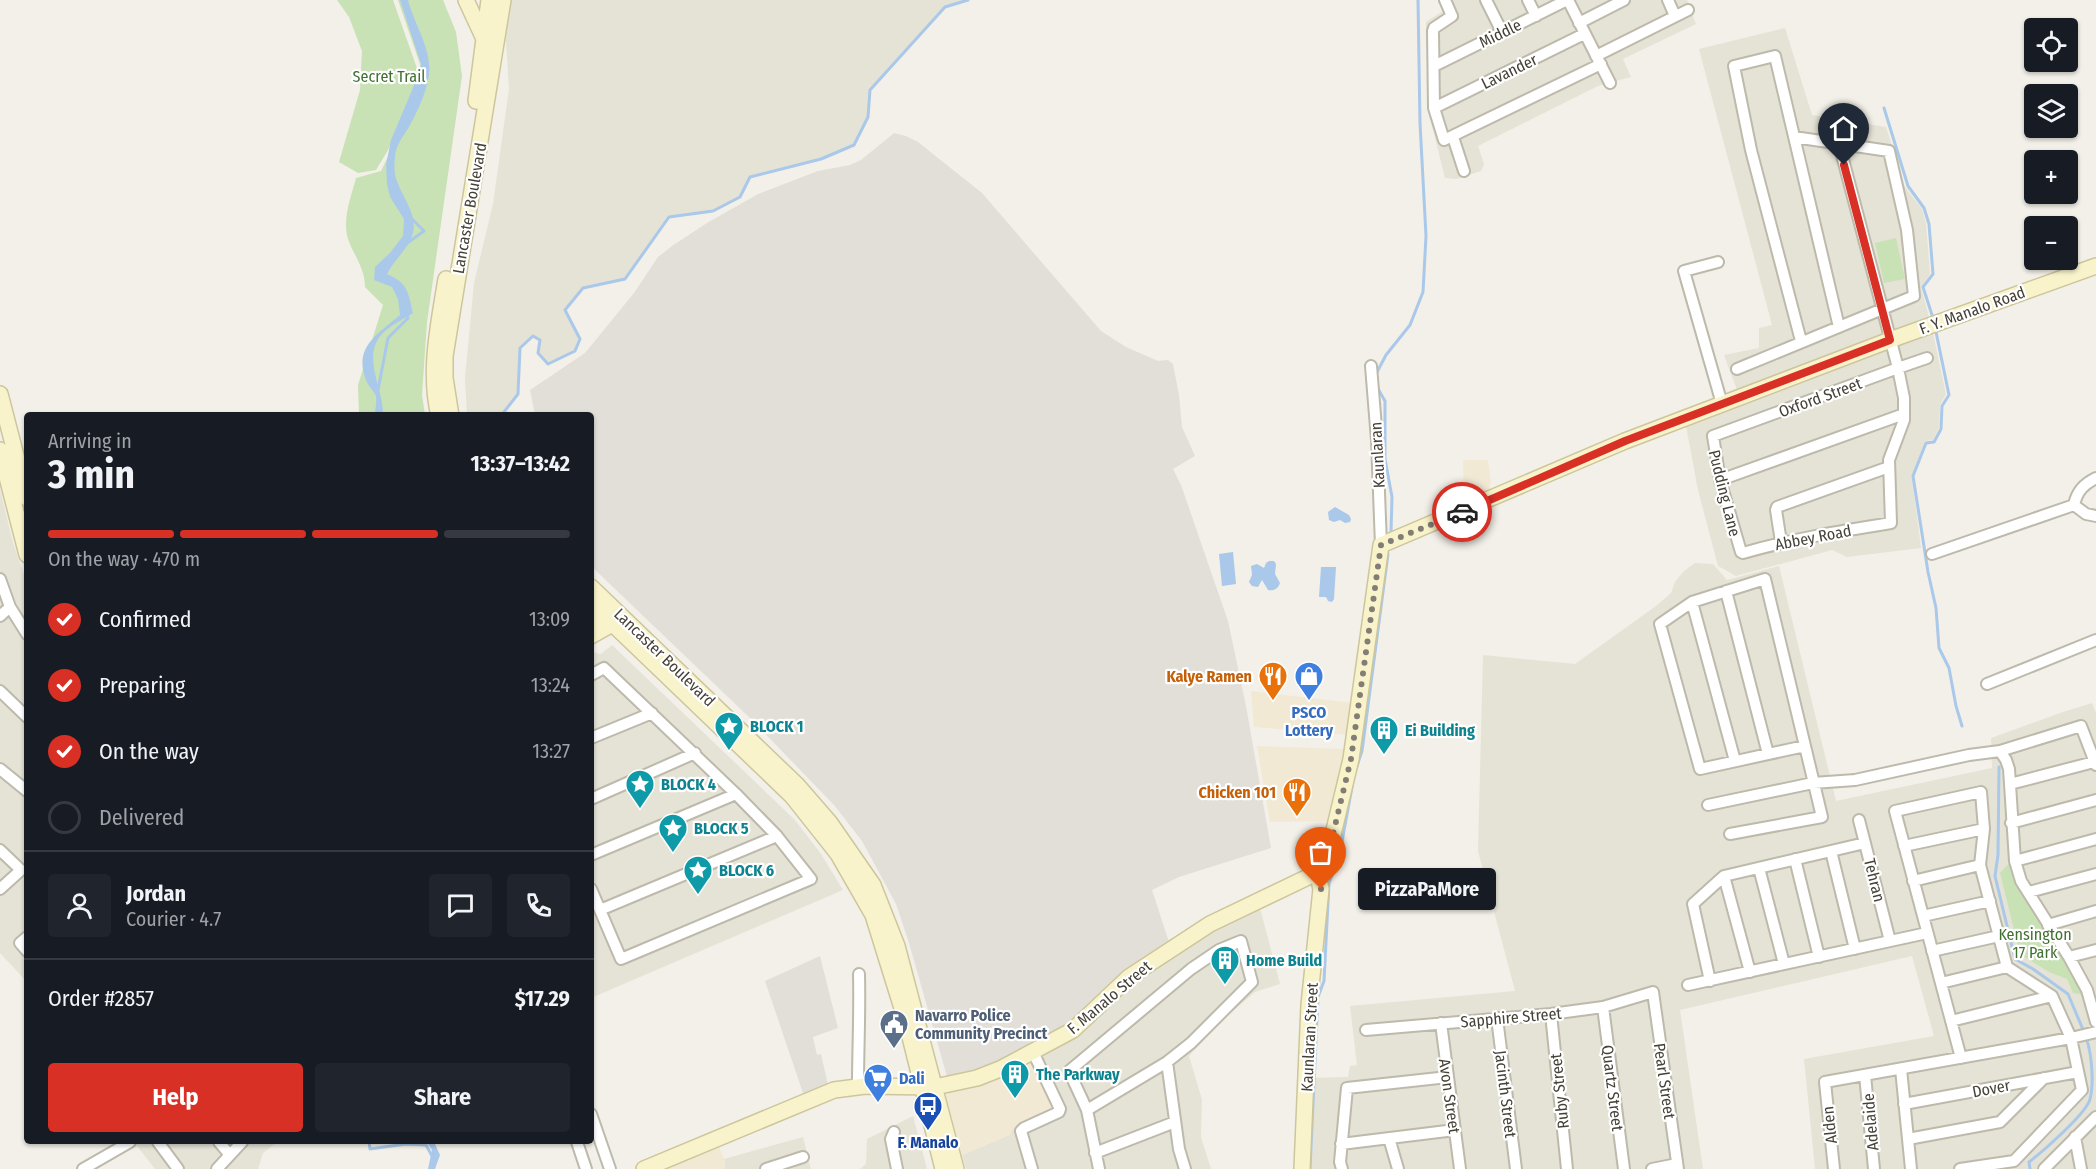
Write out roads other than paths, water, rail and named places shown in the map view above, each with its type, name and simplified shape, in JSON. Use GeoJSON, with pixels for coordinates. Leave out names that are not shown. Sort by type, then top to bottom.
{"type":"FeatureCollection","features":[{"type":"Feature","properties":{"kind":"street"},"geometry":{"type":"LineString","coordinates":[[466,0],[492,44]]}},
{"type":"Feature","properties":{"kind":"street"},"geometry":{"type":"LineString","coordinates":[[477,0],[486,24]]}},
{"type":"Feature","properties":{"kind":"street","name":"Lancaster Boulevard"},"geometry":{"type":"LineString","coordinates":[[450,412],[446,390],[445,356],[492,44],[486,24],[489,0]]}},
{"type":"Feature","properties":{"kind":"street","name":"Lancaster Boulevard"},"geometry":{"type":"LineString","coordinates":[[438,412],[434,378],[435,353],[492,44],[503,0]]}},
{"type":"Feature","properties":{"kind":"street"},"geometry":{"type":"LineString","coordinates":[[1445,0],[1452,16],[1433,31],[1434,108],[1442,139],[1447,140],[1688,10]]}},
{"type":"Feature","properties":{"kind":"street"},"geometry":{"type":"LineString","coordinates":[[1486,0],[1502,32]]}},
{"type":"Feature","properties":{"kind":"street"},"geometry":{"type":"LineString","coordinates":[[1528,0],[1536,16]]}},
{"type":"Feature","properties":{"kind":"street"},"geometry":{"type":"LineString","coordinates":[[1568,0],[1610,83]]}},
{"type":"Feature","properties":{"kind":"street","name":"Middle"},"geometry":{"type":"LineString","coordinates":[[1434,66],[1568,0]]}},
{"type":"Feature","properties":{"kind":"street"},"geometry":{"type":"LineString","coordinates":[[1579,23],[1611,3],[1624,0]]}},
{"type":"Feature","properties":{"kind":"street"},"geometry":{"type":"LineString","coordinates":[[1668,0],[1675,16]]}},
{"type":"Feature","properties":{"kind":"street","name":"Lavander"},"geometry":{"type":"LineString","coordinates":[[1434,108],[1584,34]]}},
{"type":"Feature","properties":{"kind":"street"},"geometry":{"type":"LineString","coordinates":[[1801,341],[1751,150],[1734,66],[1774,56],[1839,327]]}},
{"type":"Feature","properties":{"kind":"street"},"geometry":{"type":"LineString","coordinates":[[1453,137],[1464,171]]}},
{"type":"Feature","properties":{"kind":"street"},"geometry":{"type":"LineString","coordinates":[[1737,369],[1914,296],[1907,230],[1889,151],[1794,137]]}},
{"type":"Feature","properties":{"kind":"street"},"geometry":{"type":"LineString","coordinates":[[1781,542],[1777,507],[1889,468],[1891,453],[1903,426],[1904,398],[1898,369],[1839,144]]}},
{"type":"Feature","properties":{"kind":"street"},"geometry":{"type":"LineString","coordinates":[[1718,262],[1684,271],[1722,404]]}},
{"type":"Feature","properties":{"kind":"street","name":"F. Y. Manalo Road"},"geometry":{"type":"LineString","coordinates":[[1381,545],[1625,441],[1890,340],[2096,266]]}},
{"type":"Feature","properties":{"kind":"street","name":"Oxford Street"},"geometry":{"type":"LineString","coordinates":[[1713,436],[1927,358]]}},
{"type":"Feature","properties":{"kind":"street","name":"Kaunlaran"},"geometry":{"type":"LineString","coordinates":[[1371,366],[1377,440],[1381,545]]}},
{"type":"Feature","properties":{"kind":"street"},"geometry":{"type":"LineString","coordinates":[[0,394],[24,486]]}},
{"type":"Feature","properties":{"kind":"street"},"geometry":{"type":"LineString","coordinates":[[1720,480],[1904,414]]}},
{"type":"Feature","properties":{"kind":"street","name":"Pudding Lane"},"geometry":{"type":"LineString","coordinates":[[1713,436],[1720,480],[1739,549]]}},
{"type":"Feature","properties":{"kind":"street"},"geometry":{"type":"LineString","coordinates":[[0,450],[24,543]]}},
{"type":"Feature","properties":{"kind":"street","name":"Abbey Road"},"geometry":{"type":"LineString","coordinates":[[1739,549],[1743,553],[1781,542],[1891,523],[1889,468]]}},
{"type":"Feature","properties":{"kind":"street"},"geometry":{"type":"LineString","coordinates":[[1932,554],[2074,505],[2080,490],[2096,478]]}},
{"type":"Feature","properties":{"kind":"street"},"geometry":{"type":"LineString","coordinates":[[2074,505],[2086,514],[2096,516]]}},
{"type":"Feature","properties":{"kind":"street","name":"F. Manalo Street"},"geometry":{"type":"LineString","coordinates":[[644,1169],[834,1090],[858,1086],[929,1087],[977,1078],[1000,1069],[1073,1030],[1129,977],[1187,938],[1221,918],[1298,883],[1313,873],[1324,861],[1329,851],[1351,759],[1381,545]]}},
{"type":"Feature","properties":{"kind":"street"},"geometry":{"type":"LineString","coordinates":[[0,579],[10,607],[24,629]]}},
{"type":"Feature","properties":{"kind":"street"},"geometry":{"type":"LineString","coordinates":[[1730,834],[1822,817],[1813,783],[1805,746],[1765,579],[1692,602],[1660,624],[1700,769],[1805,746]]}},
{"type":"Feature","properties":{"kind":"street","name":"Lancaster Boulevard"},"geometry":{"type":"LineString","coordinates":[[594,591],[614,619],[792,796],[838,854],[873,915],[956,1169]]}},
{"type":"Feature","properties":{"kind":"street"},"geometry":{"type":"LineString","coordinates":[[1726,591],[1768,754]]}},
{"type":"Feature","properties":{"kind":"street"},"geometry":{"type":"LineString","coordinates":[[1692,602],[1735,760]]}},
{"type":"Feature","properties":{"kind":"street","name":"Lancaster Boulevard"},"geometry":{"type":"LineString","coordinates":[[594,605],[614,619]]}},
{"type":"Feature","properties":{"kind":"street"},"geometry":{"type":"LineString","coordinates":[[0,616],[10,607]]}},
{"type":"Feature","properties":{"kind":"street"},"geometry":{"type":"LineString","coordinates":[[594,622],[614,619]]}},
{"type":"Feature","properties":{"kind":"street"},"geometry":{"type":"LineString","coordinates":[[594,634],[614,619]]}},
{"type":"Feature","properties":{"kind":"street"},"geometry":{"type":"LineString","coordinates":[[1987,684],[2096,640]]}},
{"type":"Feature","properties":{"kind":"street"},"geometry":{"type":"LineString","coordinates":[[594,673],[604,668],[652,713],[777,836],[811,879],[621,959],[594,896]]}},
{"type":"Feature","properties":{"kind":"street"},"geometry":{"type":"LineString","coordinates":[[0,691],[24,714]]}},
{"type":"Feature","properties":{"kind":"street"},"geometry":{"type":"LineString","coordinates":[[594,737],[652,713]]}},
{"type":"Feature","properties":{"kind":"street"},"geometry":{"type":"LineString","coordinates":[[1708,805],[1813,783],[1856,780],[1969,755],[2000,751],[2081,726],[2095,763],[2010,784]]}},
{"type":"Feature","properties":{"kind":"street"},"geometry":{"type":"LineString","coordinates":[[1865,1075],[2074,1037],[2095,1029],[2092,989],[2021,881],[2015,861],[2010,784],[2006,760],[2000,751]]}},
{"type":"Feature","properties":{"kind":"street"},"geometry":{"type":"LineString","coordinates":[[594,798],[694,753]]}},
{"type":"Feature","properties":{"kind":"street"},"geometry":{"type":"LineString","coordinates":[[0,769],[24,789]]}},
{"type":"Feature","properties":{"kind":"street"},"geometry":{"type":"LineString","coordinates":[[1960,1169],[2015,1165],[2082,1090],[2074,1037],[2052,996],[2007,967],[1980,865],[1984,829],[1981,792],[1895,811],[1961,1058]]}},
{"type":"Feature","properties":{"kind":"street"},"geometry":{"type":"LineString","coordinates":[[594,854],[736,794]]}},
{"type":"Feature","properties":{"kind":"street"},"geometry":{"type":"LineString","coordinates":[[2012,823],[2096,800]]}},
{"type":"Feature","properties":{"kind":"street","name":"Tehran"},"geometry":{"type":"LineString","coordinates":[[1859,820],[1890,941]]}},
{"type":"Feature","properties":{"kind":"street"},"geometry":{"type":"LineString","coordinates":[[1904,846],[1984,829]]}},
{"type":"Feature","properties":{"kind":"street"},"geometry":{"type":"LineString","coordinates":[[600,910],[777,836]]}},
{"type":"Feature","properties":{"kind":"street"},"geometry":{"type":"LineString","coordinates":[[2015,861],[2096,839]]}},
{"type":"Feature","properties":{"kind":"street"},"geometry":{"type":"LineString","coordinates":[[1710,981],[1693,904],[1724,876],[1865,843]]}},
{"type":"Feature","properties":{"kind":"street"},"geometry":{"type":"LineString","coordinates":[[0,850],[21,870],[0,889]]}},
{"type":"Feature","properties":{"kind":"street"},"geometry":{"type":"LineString","coordinates":[[1830,851],[1856,949]]}},
{"type":"Feature","properties":{"kind":"street"},"geometry":{"type":"LineString","coordinates":[[1795,859],[1819,957]]}},
{"type":"Feature","properties":{"kind":"street"},"geometry":{"type":"LineString","coordinates":[[1913,881],[1980,865]]}},
{"type":"Feature","properties":{"kind":"street"},"geometry":{"type":"LineString","coordinates":[[1759,868],[1784,964]]}},
{"type":"Feature","properties":{"kind":"street","name":"Kaunlaran Street"},"geometry":{"type":"LineString","coordinates":[[1302,1169],[1309,1005],[1321,889],[1319,880],[1313,873]]}},
{"type":"Feature","properties":{"kind":"street"},"geometry":{"type":"LineString","coordinates":[[2028,892],[2096,874]]}},
{"type":"Feature","properties":{"kind":"street"},"geometry":{"type":"LineString","coordinates":[[1724,876],[1750,972]]}},
{"type":"Feature","properties":{"kind":"street"},"geometry":{"type":"LineString","coordinates":[[1923,916],[1990,902]]}},
{"type":"Feature","properties":{"kind":"street"},"geometry":{"type":"LineString","coordinates":[[2048,925],[2096,911]]}},
{"type":"Feature","properties":{"kind":"street"},"geometry":{"type":"LineString","coordinates":[[1688,985],[1927,933]]}},
{"type":"Feature","properties":{"kind":"street"},"geometry":{"type":"LineString","coordinates":[[1932,951],[1999,936]]}},
{"type":"Feature","properties":{"kind":"street"},"geometry":{"type":"LineString","coordinates":[[1087,1110],[1167,1062],[1191,1043],[1252,982],[1241,941],[1219,950],[1191,969],[1069,1071],[1087,1110],[1099,1169]]}},
{"type":"Feature","properties":{"kind":"street"},"geometry":{"type":"LineString","coordinates":[[2069,957],[2096,950]]}},
{"type":"Feature","properties":{"kind":"street"},"geometry":{"type":"LineString","coordinates":[[1941,983],[2007,967]]}},
{"type":"Feature","properties":{"kind":"street"},"geometry":{"type":"LineString","coordinates":[[858,1086],[858,1032],[861,1023],[859,974]]}},
{"type":"Feature","properties":{"kind":"street","name":"Sapphire Street"},"geometry":{"type":"LineString","coordinates":[[1366,1030],[1551,1014],[1603,1006],[1653,992]]}},
{"type":"Feature","properties":{"kind":"street","name":"Pearl Street"},"geometry":{"type":"LineString","coordinates":[[1653,992],[1678,1166]]}},
{"type":"Feature","properties":{"kind":"street"},"geometry":{"type":"LineString","coordinates":[[1951,1021],[2052,996]]}},
{"type":"Feature","properties":{"kind":"street","name":"Quartz Street"},"geometry":{"type":"LineString","coordinates":[[1603,1006],[1624,1169]]}},
{"type":"Feature","properties":{"kind":"street","name":"Ruby Street"},"geometry":{"type":"LineString","coordinates":[[1551,1014],[1567,1169]]}},
{"type":"Feature","properties":{"kind":"street","name":"Jacinth Street"},"geometry":{"type":"LineString","coordinates":[[1497,1018],[1516,1169]]}},
{"type":"Feature","properties":{"kind":"street","name":"Avon Street"},"geometry":{"type":"LineString","coordinates":[[1441,1023],[1460,1169]]}},
{"type":"Feature","properties":{"kind":"street"},"geometry":{"type":"LineString","coordinates":[[1032,1169],[1021,1131],[1059,1112],[1060,1109],[1033,1053]]}},
{"type":"Feature","properties":{"kind":"street"},"geometry":{"type":"LineString","coordinates":[[1167,1062],[1179,1149],[1185,1169]]}},
{"type":"Feature","properties":{"kind":"street"},"geometry":{"type":"LineString","coordinates":[[1900,1069],[1911,1169]]}},
{"type":"Feature","properties":{"kind":"street","name":"Dover"},"geometry":{"type":"LineString","coordinates":[[1904,1104],[2078,1072]]}},
{"type":"Feature","properties":{"kind":"street","name":"Alden"},"geometry":{"type":"LineString","coordinates":[[1834,1169],[1825,1082],[1865,1075]]}},
{"type":"Feature","properties":{"kind":"street","name":"Adelaide"},"geometry":{"type":"LineString","coordinates":[[1865,1075],[1874,1169]]}},
{"type":"Feature","properties":{"kind":"street"},"geometry":{"type":"LineString","coordinates":[[1342,1169],[1341,1144],[1347,1088],[1448,1077]]}},
{"type":"Feature","properties":{"kind":"street"},"geometry":{"type":"LineString","coordinates":[[1908,1138],[2000,1122],[2045,1078]]}},
{"type":"Feature","properties":{"kind":"street","name":"Lancaster Boulevard"},"geometry":{"type":"LineString","coordinates":[[929,1087],[943,1169]]}},
{"type":"Feature","properties":{"kind":"street"},"geometry":{"type":"LineString","coordinates":[[2044,1169],[2096,1117]]}},
{"type":"Feature","properties":{"kind":"street"},"geometry":{"type":"LineString","coordinates":[[1095,1153],[1175,1122]]}},
{"type":"Feature","properties":{"kind":"street"},"geometry":{"type":"LineString","coordinates":[[594,1123],[610,1169]]}},
{"type":"Feature","properties":{"kind":"street"},"geometry":{"type":"LineString","coordinates":[[1341,1144],[1455,1130]]}},
{"type":"Feature","properties":{"kind":"street"},"geometry":{"type":"LineString","coordinates":[[894,1132],[891,1139],[897,1169]]}},
{"type":"Feature","properties":{"kind":"street"},"geometry":{"type":"LineString","coordinates":[[2075,1137],[2080,1169]]}},
{"type":"Feature","properties":{"kind":"street"},"geometry":{"type":"LineString","coordinates":[[1389,1138],[1398,1169]]}},
{"type":"Feature","properties":{"kind":"street"},"geometry":{"type":"LineString","coordinates":[[83,1169],[127,1144]]}},
{"type":"Feature","properties":{"kind":"street"},"geometry":{"type":"LineString","coordinates":[[159,1144],[178,1169]]}},
{"type":"Feature","properties":{"kind":"street"},"geometry":{"type":"LineString","coordinates":[[221,1144],[230,1155]]}},
{"type":"Feature","properties":{"kind":"street"},"geometry":{"type":"LineString","coordinates":[[217,1169],[240,1144]]}},
{"type":"Feature","properties":{"kind":"street"},"geometry":{"type":"LineString","coordinates":[[578,1144],[586,1169]]}},
{"type":"Feature","properties":{"kind":"street"},"geometry":{"type":"LineString","coordinates":[[766,1169],[786,1166],[803,1157]]}},
{"type":"Feature","properties":{"kind":"street"},"geometry":{"type":"LineString","coordinates":[[1652,1169],[1678,1166]]}},
{"type":"Feature","properties":{"kind":"water"},"geometry":{"type":"Polygon","coordinates":[[[400,0],[408,0],[428,55],[429,74],[419,107],[398,145],[394,167],[395,176],[412,215],[414,229],[407,246],[387,274],[394,277],[406,289],[413,313],[388,328],[377,340],[373,361],[383,412],[375,412],[376,396],[366,380],[363,369],[365,350],[376,335],[400,315],[398,299],[392,287],[374,280],[375,267],[403,236],[404,219],[390,197],[386,165],[391,140],[421,64],[400,0]]]}},
{"type":"Feature","properties":{"kind":"water"},"geometry":{"type":"Polygon","coordinates":[[[1335,507],[1349,515],[1350,522],[1329,520],[1328,512],[1335,507]]]}},
{"type":"Feature","properties":{"kind":"water"},"geometry":{"type":"Polygon","coordinates":[[[1233,552],[1236,584],[1222,586],[1219,554],[1233,552]]]}},
{"type":"Feature","properties":{"kind":"water"},"geometry":{"type":"Polygon","coordinates":[[[1269,561],[1274,561],[1276,564],[1275,574],[1280,583],[1278,587],[1268,590],[1262,580],[1258,587],[1252,586],[1249,582],[1252,575],[1251,566],[1257,564],[1264,568],[1269,561]]]}},
{"type":"Feature","properties":{"kind":"water"},"geometry":{"type":"Polygon","coordinates":[[[1321,567],[1336,567],[1332,602],[1326,597],[1319,597],[1321,567]]]}},
{"type":"Feature","properties":{"kind":"water"},"geometry":{"type":"Polygon","coordinates":[[[428,1144],[435,1144],[440,1155],[435,1169],[428,1169],[432,1150],[428,1144]]]}},
{"type":"Feature","properties":{"kind":"waterway"},"geometry":{"type":"LineString","coordinates":[[504,412],[518,394],[520,348],[533,336],[540,340],[538,353],[548,364],[575,351],[580,339],[565,310],[583,288],[625,279],[669,217],[713,211],[740,197],[750,177],[821,159],[854,145],[868,117],[870,90],[945,7],[968,0]]}},
{"type":"Feature","properties":{"kind":"waterway"},"geometry":{"type":"LineString","coordinates":[[1376,374],[1386,355],[1410,325],[1423,292],[1426,236],[1420,123],[1418,0]]}},
{"type":"Feature","properties":{"kind":"waterway"},"geometry":{"type":"LineString","coordinates":[[1884,108],[1908,186],[1924,208],[1929,224],[1933,274],[1923,287],[1932,315]]}},
{"type":"Feature","properties":{"kind":"waterway"},"geometry":{"type":"LineString","coordinates":[[406,244],[424,231],[411,218]]}},
{"type":"Feature","properties":{"kind":"waterway"},"geometry":{"type":"LineString","coordinates":[[378,390],[388,338],[408,318],[407,313]]}},
{"type":"Feature","properties":{"kind":"waterway"},"geometry":{"type":"LineString","coordinates":[[1936,332],[1949,395],[1942,406],[1941,429],[1934,442],[1926,443],[1913,476],[1936,608],[1939,648],[1949,668],[1962,726]]}},
{"type":"Feature","properties":{"kind":"waterway"},"geometry":{"type":"LineString","coordinates":[[1377,387],[1385,401],[1385,459],[1392,497],[1391,532]]}},
{"type":"Feature","properties":{"kind":"waterway"},"geometry":{"type":"LineString","coordinates":[[1356,769],[1362,751],[1388,554]]}},
{"type":"Feature","properties":{"kind":"waterway"},"geometry":{"type":"LineString","coordinates":[[1999,767],[1998,855],[1995,876],[2015,959],[2068,994],[2084,1032]]}},
{"type":"Feature","properties":{"kind":"waterway"},"geometry":{"type":"LineString","coordinates":[[1310,1169],[1318,997],[1324,981],[1329,883],[1339,858],[1352,787]]}},
{"type":"Feature","properties":{"kind":"waterway"},"geometry":{"type":"LineString","coordinates":[[2030,1169],[2029,1162],[2073,1122],[2090,1099],[2092,1068],[2086,1038]]}},
{"type":"Feature","properties":{"kind":"waterway"},"geometry":{"type":"LineString","coordinates":[[369,1144],[370,1149],[406,1144]]}},
{"type":"Feature","properties":{"kind":"waterway"},"geometry":{"type":"LineString","coordinates":[[406,1144],[426,1145],[432,1156]]}},
{"type":"Feature","properties":{"kind":"place","name":"Kalye Ramen"},"geometry":{"type":"Point","coordinates":[1273,702]}},
{"type":"Feature","properties":{"kind":"place","name":"PSCO Lottery"},"geometry":{"type":"Point","coordinates":[1309,702]}},
{"type":"Feature","properties":{"kind":"place","name":"BLOCK 1"},"geometry":{"type":"Point","coordinates":[729,752]}},
{"type":"Feature","properties":{"kind":"place","name":"Ei Building"},"geometry":{"type":"Point","coordinates":[1384,756]}},
{"type":"Feature","properties":{"kind":"place","name":"BLOCK 4"},"geometry":{"type":"Point","coordinates":[640,810]}},
{"type":"Feature","properties":{"kind":"place","name":"Chicken 101"},"geometry":{"type":"Point","coordinates":[1297,818]}},
{"type":"Feature","properties":{"kind":"place","name":"BLOCK 5"},"geometry":{"type":"Point","coordinates":[673,854]}},
{"type":"Feature","properties":{"kind":"place","name":"PizzaPaMore"},"geometry":{"type":"Point","coordinates":[1321,889]}},
{"type":"Feature","properties":{"kind":"place","name":"BLOCK 6"},"geometry":{"type":"Point","coordinates":[698,896]}},
{"type":"Feature","properties":{"kind":"place","name":"Home Build"},"geometry":{"type":"Point","coordinates":[1225,986]}},
{"type":"Feature","properties":{"kind":"place","name":"Navarro Police Community Precinct"},"geometry":{"type":"Point","coordinates":[894,1050]}},
{"type":"Feature","properties":{"kind":"place","name":"The Parkway"},"geometry":{"type":"Point","coordinates":[1015,1100]}},
{"type":"Feature","properties":{"kind":"place","name":"Dali"},"geometry":{"type":"Point","coordinates":[878,1104]}},
{"type":"Feature","properties":{"kind":"place","name":"F. Manalo"},"geometry":{"type":"Point","coordinates":[928,1132]}},
{"type":"Feature","properties":{"kind":"park label","name":"Secret Trail"},"geometry":{"type":"Point","coordinates":[389,76]}},
{"type":"Feature","properties":{"kind":"park label","name":"Kensington 17 Park"},"geometry":{"type":"Point","coordinates":[2035,943]}}]}
